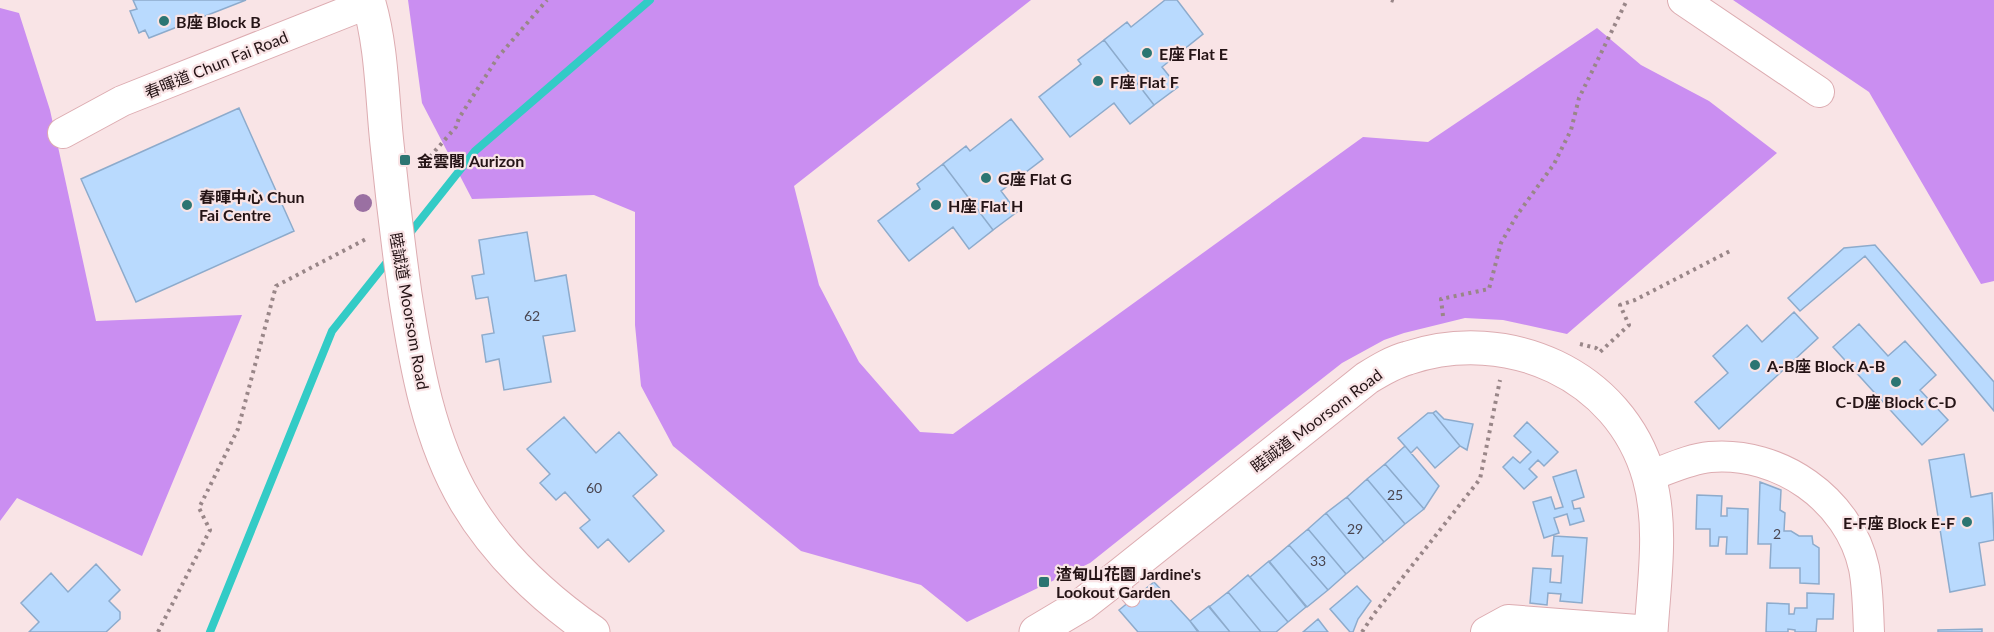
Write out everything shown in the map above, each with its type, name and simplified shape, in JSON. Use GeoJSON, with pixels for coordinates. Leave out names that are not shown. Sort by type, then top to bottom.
{"type":"FeatureCollection","features":[{"type":"Feature","properties":{"kind":"street"},"geometry":{"type":"LineString","coordinates":[[1683,0],[1818,92]]}},
{"type":"Feature","properties":{"kind":"street","name":"春暉道 Chun Fai Road"},"geometry":{"type":"LineString","coordinates":[[63,133],[122,101],[369,1]]}},
{"type":"Feature","properties":{"kind":"street","name":"睦誠道 Moorsom Road"},"geometry":{"type":"LineString","coordinates":[[369,1],[376,35],[390,243],[427,404],[451,471],[466,502],[506,555],[528,579],[570,616],[593,632]]}},
{"type":"Feature","properties":{"kind":"street","name":"睦誠道 Moorsom Road"},"geometry":{"type":"LineString","coordinates":[[1036,632],[1083,604],[1124,589],[1367,378],[1409,357],[1443,350],[1483,347],[1526,355],[1578,379],[1622,420],[1649,476],[1655,510],[1656,542],[1651,632]]}},
{"type":"Feature","properties":{"kind":"street"},"geometry":{"type":"LineString","coordinates":[[1649,476],[1693,460],[1730,457],[1767,463],[1799,478],[1830,505],[1852,536],[1864,567],[1869,632]]}},
{"type":"Feature","properties":{"kind":"street"},"geometry":{"type":"LineString","coordinates":[[1486,632],[1508,620],[1651,632]]}},
{"type":"Feature","properties":{"kind":"path"},"geometry":{"type":"LineString","coordinates":[[418,171],[456,127],[459,118],[498,57],[548,0]]}},
{"type":"Feature","properties":{"kind":"path"},"geometry":{"type":"LineString","coordinates":[[1443,316],[1441,299],[1489,289],[1502,243],[1517,215],[1554,164],[1571,130],[1579,98],[1628,0]]}},
{"type":"Feature","properties":{"kind":"path"},"geometry":{"type":"LineString","coordinates":[[158,632],[210,530],[199,508],[238,429],[276,286],[390,243]]}},
{"type":"Feature","properties":{"kind":"path"},"geometry":{"type":"LineString","coordinates":[[1573,342],[1596,348],[1600,352],[1629,325],[1620,305],[1635,300],[1730,252]]}},
{"type":"Feature","properties":{"kind":"path"},"geometry":{"type":"LineString","coordinates":[[1362,632],[1480,479],[1500,379]]}},
{"type":"Feature","properties":{"kind":"shaded area"},"geometry":{"type":"Polygon","coordinates":[[[408,0],[1031,0],[794,186],[819,285],[859,362],[920,432],[953,434],[1363,137],[1428,142],[1597,28],[1641,65],[1709,101],[1777,153],[1567,334],[1503,320],[1465,318],[1384,340],[1342,363],[1090,563],[967,622],[921,585],[801,551],[673,446],[641,386],[635,325],[635,212],[594,195],[472,199],[422,103],[408,0]]]}},
{"type":"Feature","properties":{"kind":"shaded area"},"geometry":{"type":"Polygon","coordinates":[[[1733,0],[1994,0],[1994,281],[1981,284],[1869,92],[1733,0]]]}},
{"type":"Feature","properties":{"kind":"shaded area"},"geometry":{"type":"Polygon","coordinates":[[[0,8],[19,13],[50,110],[96,321],[242,315],[142,556],[17,498],[0,521],[0,8]]]}},
{"type":"Feature","properties":{"kind":"building","name":"B座 Block B"},"geometry":{"type":"Polygon","coordinates":[[[133,0],[246,0],[149,38],[145,30],[139,33],[130,11],[137,9],[133,0]]]}},
{"type":"Feature","properties":{"kind":"building","name":"E座 Flat E"},"geometry":{"type":"Polygon","coordinates":[[[1165,0],[1177,0],[1203,34],[1162,67],[1178,87],[1154,105],[1104,40],[1127,22],[1131,27],[1165,0]]]}},
{"type":"Feature","properties":{"kind":"building","name":"F座 Flat F"},"geometry":{"type":"Polygon","coordinates":[[[1104,40],[1154,105],[1130,124],[1114,103],[1070,137],[1039,97],[1081,64],[1078,60],[1104,40]]]}},
{"type":"Feature","properties":{"kind":"building","name":"春暉中心 Chun Fai Centre"},"geometry":{"type":"Polygon","coordinates":[[[239,108],[294,231],[136,302],[81,179],[239,108]]]}},
{"type":"Feature","properties":{"kind":"building","name":"G座 Flat G"},"geometry":{"type":"Polygon","coordinates":[[[1011,119],[1043,159],[1001,191],[1017,212],[993,230],[943,164],[966,146],[970,151],[1011,119]]]}},
{"type":"Feature","properties":{"kind":"building","name":"H座 Flat H"},"geometry":{"type":"Polygon","coordinates":[[[943,164],[993,230],[969,249],[953,227],[909,261],[878,221],[920,189],[917,184],[943,164]]]}},
{"type":"Feature","properties":{"kind":"building"},"geometry":{"type":"Polygon","coordinates":[[[527,232],[535,281],[566,275],[575,331],[543,336],[551,382],[504,390],[499,359],[486,362],[482,335],[494,333],[488,297],[476,299],[472,276],[484,274],[479,240],[527,232]]]}},
{"type":"Feature","properties":{"kind":"building"},"geometry":{"type":"Polygon","coordinates":[[[1875,245],[1994,382],[1994,411],[1865,256],[1800,311],[1788,298],[1844,248],[1875,245]]]}},
{"type":"Feature","properties":{"kind":"building","name":"A-B座 Block A-B"},"geometry":{"type":"Polygon","coordinates":[[[1794,312],[1818,338],[1719,429],[1695,402],[1728,373],[1713,356],[1747,325],[1762,342],[1794,312]]]}},
{"type":"Feature","properties":{"kind":"building","name":"C-D座 Block C-D"},"geometry":{"type":"Polygon","coordinates":[[[1859,324],[1888,356],[1905,341],[1936,375],[1920,390],[1948,420],[1922,445],[1833,347],[1859,324]]]}},
{"type":"Feature","properties":{"kind":"building"},"geometry":{"type":"Polygon","coordinates":[[[1436,411],[1444,419],[1473,424],[1467,450],[1460,446],[1433,413],[1436,411]]]}},
{"type":"Feature","properties":{"kind":"building"},"geometry":{"type":"Polygon","coordinates":[[[1428,413],[1433,413],[1460,446],[1435,468],[1417,447],[1411,453],[1398,438],[1428,413]]]}},
{"type":"Feature","properties":{"kind":"building"},"geometry":{"type":"Polygon","coordinates":[[[564,417],[596,453],[619,432],[657,475],[633,496],[664,531],[629,562],[608,539],[598,548],[580,528],[590,520],[565,492],[556,500],[540,483],[550,474],[527,449],[564,417]]]}},
{"type":"Feature","properties":{"kind":"building"},"geometry":{"type":"Polygon","coordinates":[[[1527,422],[1558,452],[1544,466],[1538,460],[1529,469],[1537,477],[1524,489],[1503,467],[1513,457],[1520,463],[1531,452],[1514,436],[1527,422]]]}},
{"type":"Feature","properties":{"kind":"building"},"geometry":{"type":"Polygon","coordinates":[[[1405,446],[1439,486],[1424,509],[1385,464],[1405,446]]]}},
{"type":"Feature","properties":{"kind":"building","name":"E-F座 Block E-F"},"geometry":{"type":"Polygon","coordinates":[[[1964,454],[1971,497],[1992,493],[1994,540],[1979,543],[1985,585],[1950,592],[1929,460],[1964,454]]]}},
{"type":"Feature","properties":{"kind":"building"},"geometry":{"type":"Polygon","coordinates":[[[1385,464],[1424,509],[1405,524],[1367,479],[1385,464]]]}},
{"type":"Feature","properties":{"kind":"building"},"geometry":{"type":"Polygon","coordinates":[[[1576,470],[1584,497],[1572,501],[1574,509],[1580,508],[1584,521],[1570,525],[1567,514],[1554,518],[1559,533],[1544,538],[1533,502],[1551,497],[1555,509],[1563,507],[1553,477],[1576,470]]]}},
{"type":"Feature","properties":{"kind":"building"},"geometry":{"type":"Polygon","coordinates":[[[1367,479],[1405,524],[1384,542],[1347,497],[1367,479]]]}},
{"type":"Feature","properties":{"kind":"building"},"geometry":{"type":"Polygon","coordinates":[[[1760,482],[1781,490],[1780,510],[1785,513],[1784,531],[1791,531],[1799,536],[1812,536],[1813,544],[1819,548],[1819,584],[1800,583],[1800,568],[1770,568],[1771,544],[1758,544],[1760,482]]]}},
{"type":"Feature","properties":{"kind":"building"},"geometry":{"type":"Polygon","coordinates":[[[1697,495],[1722,496],[1721,516],[1727,516],[1727,508],[1748,509],[1747,554],[1726,554],[1727,537],[1719,537],[1718,546],[1710,546],[1710,529],[1696,529],[1697,495]]]}},
{"type":"Feature","properties":{"kind":"building"},"geometry":{"type":"Polygon","coordinates":[[[1347,497],[1384,542],[1364,559],[1326,513],[1347,497]]]}},
{"type":"Feature","properties":{"kind":"building"},"geometry":{"type":"Polygon","coordinates":[[[1326,513],[1364,559],[1346,574],[1308,529],[1326,513]]]}},
{"type":"Feature","properties":{"kind":"building"},"geometry":{"type":"Polygon","coordinates":[[[1308,529],[1346,574],[1328,590],[1289,545],[1308,529]]]}},
{"type":"Feature","properties":{"kind":"building"},"geometry":{"type":"Polygon","coordinates":[[[1554,536],[1587,538],[1582,603],[1560,601],[1561,594],[1548,593],[1547,605],[1530,603],[1533,568],[1551,569],[1550,582],[1561,583],[1563,556],[1552,556],[1554,536]]]}},
{"type":"Feature","properties":{"kind":"building"},"geometry":{"type":"Polygon","coordinates":[[[1289,545],[1328,590],[1307,607],[1269,562],[1289,545]]]}},
{"type":"Feature","properties":{"kind":"building"},"geometry":{"type":"Polygon","coordinates":[[[1269,561],[1306,607],[1288,622],[1250,577],[1269,561]]]}},
{"type":"Feature","properties":{"kind":"building"},"geometry":{"type":"Polygon","coordinates":[[[96,564],[120,590],[109,601],[120,612],[120,619],[106,632],[29,632],[39,622],[21,603],[51,573],[68,592],[96,564]]]}},
{"type":"Feature","properties":{"kind":"building"},"geometry":{"type":"Polygon","coordinates":[[[1248,575],[1288,622],[1276,632],[1261,632],[1228,592],[1248,575]]]}},
{"type":"Feature","properties":{"kind":"building"},"geometry":{"type":"Polygon","coordinates":[[[1154,582],[1198,632],[1138,632],[1119,610],[1154,582]]]}},
{"type":"Feature","properties":{"kind":"building"},"geometry":{"type":"Polygon","coordinates":[[[1357,586],[1371,601],[1358,619],[1353,632],[1350,632],[1330,609],[1357,586]]]}},
{"type":"Feature","properties":{"kind":"building"},"geometry":{"type":"Polygon","coordinates":[[[1228,592],[1261,632],[1230,632],[1209,607],[1228,592]]]}},
{"type":"Feature","properties":{"kind":"building"},"geometry":{"type":"Polygon","coordinates":[[[1807,593],[1834,594],[1833,619],[1817,619],[1816,632],[1795,632],[1795,630],[1788,629],[1788,632],[1766,632],[1767,603],[1789,604],[1789,614],[1794,614],[1795,608],[1807,608],[1807,593]]]}},
{"type":"Feature","properties":{"kind":"building"},"geometry":{"type":"Polygon","coordinates":[[[1209,606],[1230,632],[1199,632],[1190,621],[1209,606]]]}},
{"type":"Feature","properties":{"kind":"building"},"geometry":{"type":"Polygon","coordinates":[[[1318,619],[1328,632],[1303,632],[1318,619]]]}},
{"type":"Feature","properties":{"kind":"building"},"geometry":{"type":"Polygon","coordinates":[[[1982,629],[1982,632],[1938,632],[1938,630],[1982,629]]]}},
{"type":"Feature","properties":{"kind":"waterway"},"geometry":{"type":"LineString","coordinates":[[406,238],[475,151],[650,0]]}},
{"type":"Feature","properties":{"kind":"waterway"},"geometry":{"type":"LineString","coordinates":[[210,632],[332,331],[391,257]]}},
{"type":"Feature","properties":{"kind":"place","name":"B座 Block B"},"geometry":{"type":"Point","coordinates":[164,21]}},
{"type":"Feature","properties":{"kind":"place","name":"E座 Flat E"},"geometry":{"type":"Point","coordinates":[1147,53]}},
{"type":"Feature","properties":{"kind":"place","name":"F座 Flat F"},"geometry":{"type":"Point","coordinates":[1098,81]}},
{"type":"Feature","properties":{"kind":"place","name":"金雲閣 Aurizon"},"geometry":{"type":"Point","coordinates":[405,160]}},
{"type":"Feature","properties":{"kind":"place","name":"G座 Flat G"},"geometry":{"type":"Point","coordinates":[986,178]}},
{"type":"Feature","properties":{"kind":"place","name":"春暉中心 Chun Fai Centre"},"geometry":{"type":"Point","coordinates":[187,205]}},
{"type":"Feature","properties":{"kind":"place","name":"H座 Flat H"},"geometry":{"type":"Point","coordinates":[936,205]}},
{"type":"Feature","properties":{"kind":"place","name":"A-B座 Block A-B"},"geometry":{"type":"Point","coordinates":[1755,365]}},
{"type":"Feature","properties":{"kind":"place","name":"C-D座 Block C-D"},"geometry":{"type":"Point","coordinates":[1896,382]}},
{"type":"Feature","properties":{"kind":"place","name":"E-F座 Block E-F"},"geometry":{"type":"Point","coordinates":[1967,522]}},
{"type":"Feature","properties":{"kind":"place","name":"渣甸山花園 Jardine's Lookout Garden"},"geometry":{"type":"Point","coordinates":[1044,582]}}]}
